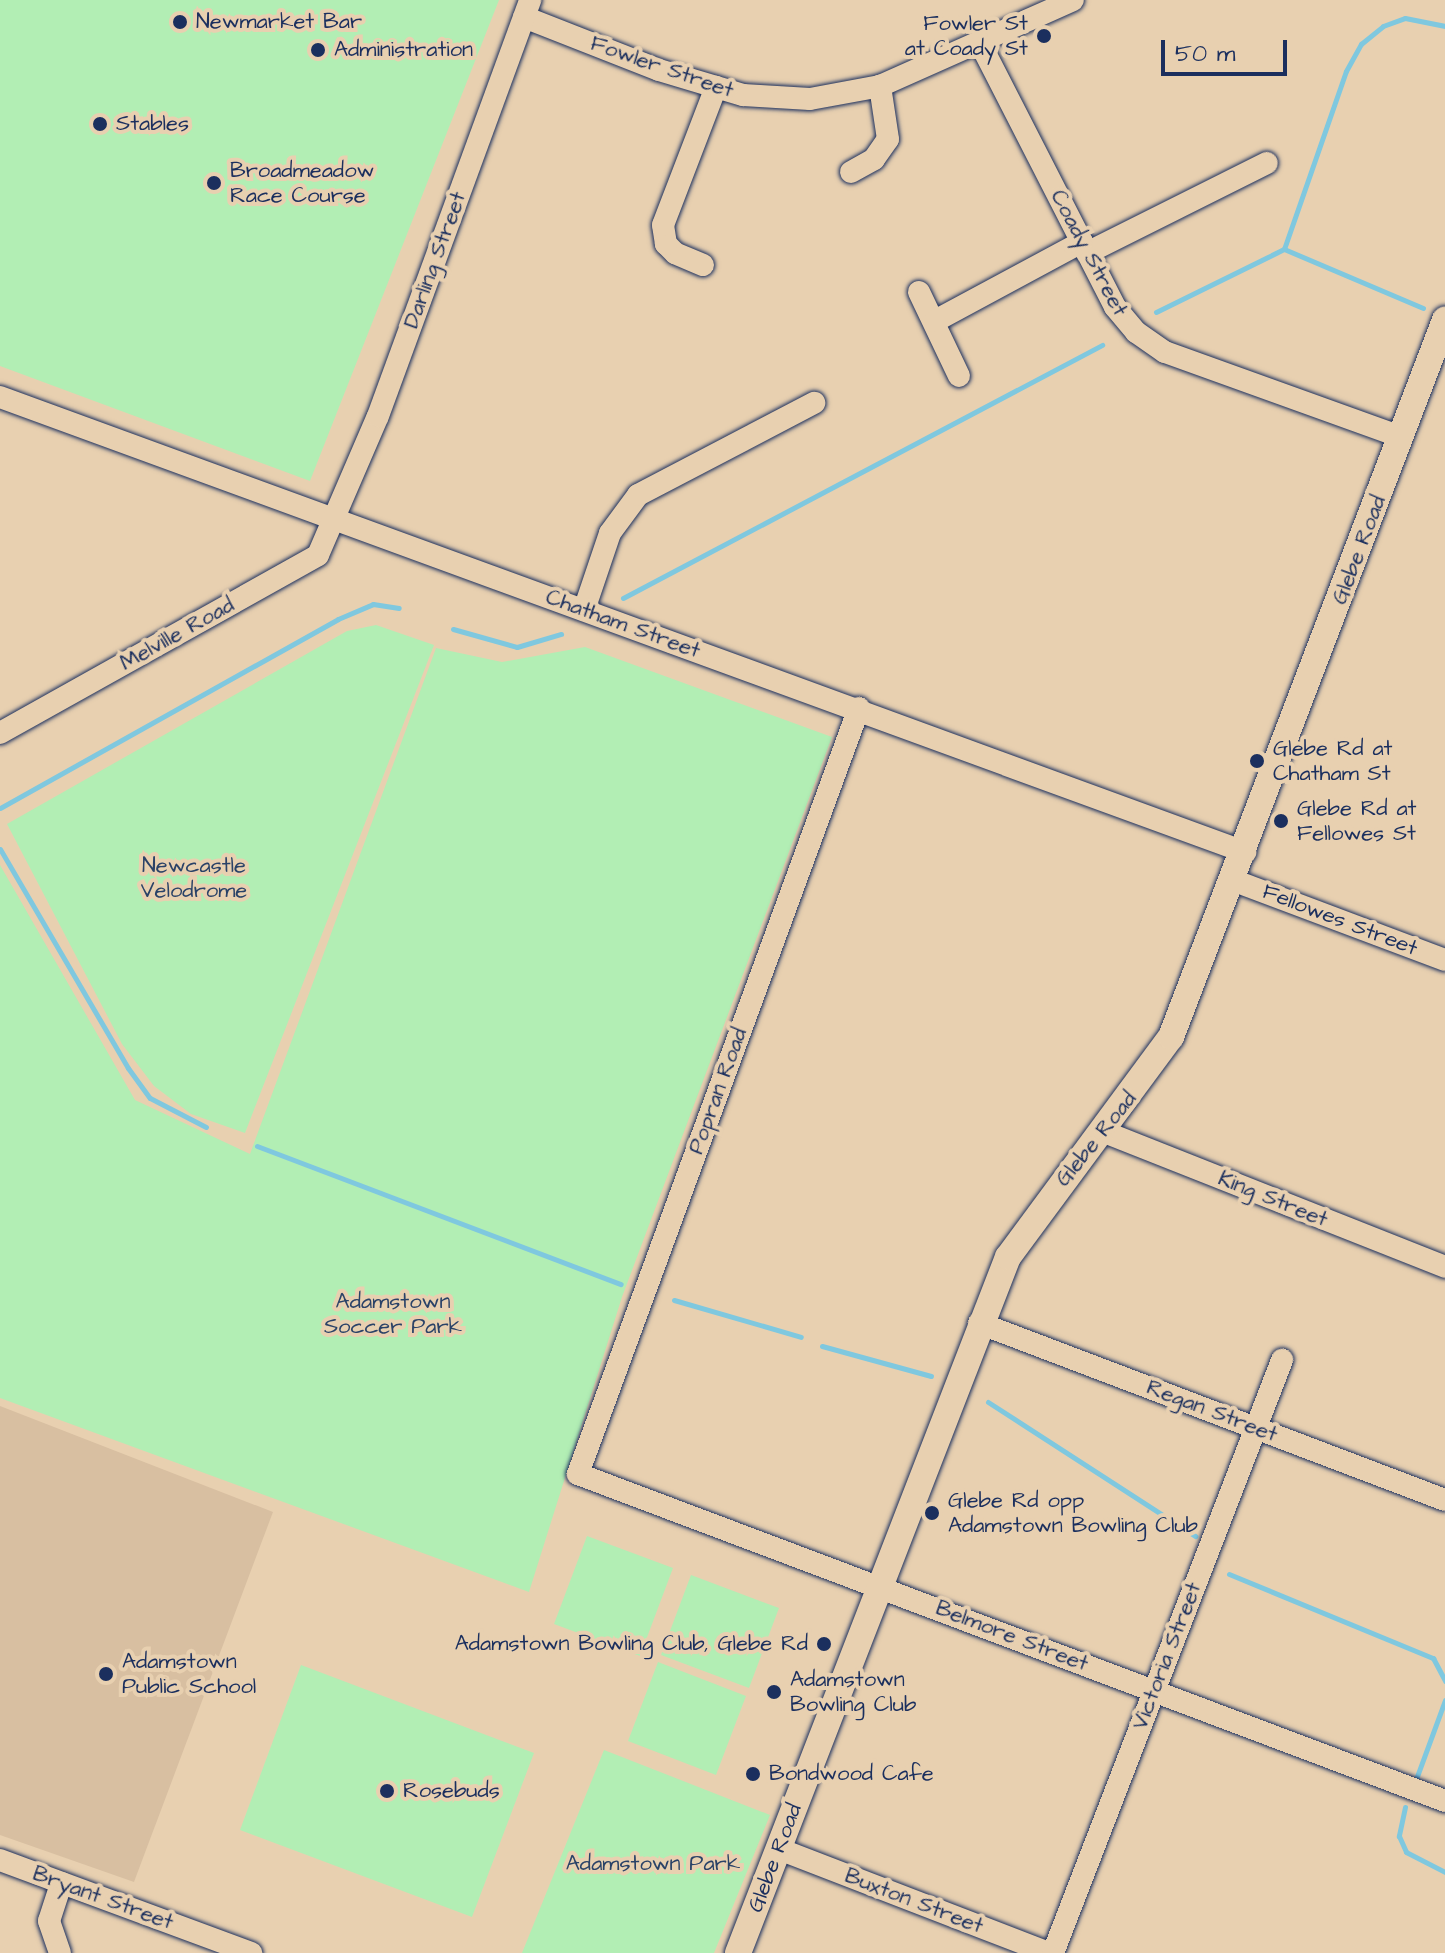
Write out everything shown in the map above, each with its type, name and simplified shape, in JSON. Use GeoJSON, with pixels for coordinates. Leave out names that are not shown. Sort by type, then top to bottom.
{"type":"FeatureCollection","features":[{"type":"Feature","properties":{"kind":"main road","name":"Glebe Road"},"geometry":{"type":"LineString","coordinates":[[738,1953],[979,1323],[1031,1219],[1102,1131],[1171,1037],[1235,881],[1445,320]]}},
{"type":"Feature","properties":{"kind":"street","name":"Fowler Street"},"geometry":{"type":"LineString","coordinates":[[527,8],[716,87],[743,95],[810,99],[880,86],[981,45],[1073,0]]}},
{"type":"Feature","properties":{"kind":"street","name":"Darling Street"},"geometry":{"type":"LineString","coordinates":[[338,520],[527,8]]}},
{"type":"Feature","properties":{"kind":"street","name":"Coady Street"},"geometry":{"type":"LineString","coordinates":[[981,45],[1124,321],[1148,342],[1401,437]]}},
{"type":"Feature","properties":{"kind":"street"},"geometry":{"type":"LineString","coordinates":[[851,172],[874,159],[888,139],[880,86]]}},
{"type":"Feature","properties":{"kind":"street"},"geometry":{"type":"LineString","coordinates":[[703,265],[675,253],[666,244],[663,225],[716,87]]}},
{"type":"Feature","properties":{"kind":"street"},"geometry":{"type":"LineString","coordinates":[[935,321],[1084,247],[1267,163]]}},
{"type":"Feature","properties":{"kind":"street"},"geometry":{"type":"LineString","coordinates":[[919,292],[959,376]]}},
{"type":"Feature","properties":{"kind":"street","name":"Chatham Street"},"geometry":{"type":"LineString","coordinates":[[0,397],[859,708],[1245,852]]}},
{"type":"Feature","properties":{"kind":"street"},"geometry":{"type":"LineString","coordinates":[[584,610],[610,533],[638,495],[814,403]]}},
{"type":"Feature","properties":{"kind":"street","name":"Melville Road"},"geometry":{"type":"LineString","coordinates":[[0,733],[318,555],[338,520]]}},
{"type":"Feature","properties":{"kind":"street","name":"Popran Road"},"geometry":{"type":"LineString","coordinates":[[578,1474],[859,708]]}},
{"type":"Feature","properties":{"kind":"street","name":"Fellowes Street"},"geometry":{"type":"LineString","coordinates":[[1235,881],[1445,960]]}},
{"type":"Feature","properties":{"kind":"street","name":"King Street"},"geometry":{"type":"LineString","coordinates":[[1102,1131],[1445,1267]]}},
{"type":"Feature","properties":{"kind":"street","name":"Regan Street"},"geometry":{"type":"LineString","coordinates":[[979,1323],[1445,1500]]}},
{"type":"Feature","properties":{"kind":"street","name":"Victoria Street"},"geometry":{"type":"LineString","coordinates":[[1051,1953],[1282,1360]]}},
{"type":"Feature","properties":{"kind":"street","name":"Belmore Street"},"geometry":{"type":"LineString","coordinates":[[578,1474],[1445,1801]]}},
{"type":"Feature","properties":{"kind":"street","name":"Buxton Street"},"geometry":{"type":"LineString","coordinates":[[779,1849],[1051,1953]]}},
{"type":"Feature","properties":{"kind":"street","name":"Bryant Street"},"geometry":{"type":"LineString","coordinates":[[0,1860],[251,1953]]}},
{"type":"Feature","properties":{"kind":"street"},"geometry":{"type":"LineString","coordinates":[[60,1953],[49,1921],[61,1883]]}},
{"type":"Feature","properties":{"kind":"shaded area","name":"Adamstown Public School"},"geometry":{"type":"Polygon","coordinates":[[[0,1406],[273,1512],[134,1882],[0,1835],[0,1406]]]}},
{"type":"Feature","properties":{"kind":"green space","name":"Broadmeadow Race Course"},"geometry":{"type":"Polygon","coordinates":[[[0,0],[499,0],[310,481],[0,366],[0,0]]]}},
{"type":"Feature","properties":{"kind":"green space","name":"Newcastle Velodrome"},"geometry":{"type":"Polygon","coordinates":[[[376,625],[434,645],[245,1133],[191,1114],[154,1086],[122,1044],[7,824],[347,631],[376,625]]]}},
{"type":"Feature","properties":{"kind":"green space","name":"Adamstown Soccer Park"},"geometry":{"type":"Polygon","coordinates":[[[585,647],[832,737],[622,1297],[529,1592],[0,1398],[0,865],[135,1100],[250,1154],[436,648],[502,662],[585,647]]]}},
{"type":"Feature","properties":{"kind":"green space"},"geometry":{"type":"Polygon","coordinates":[[[587,1536],[673,1568],[640,1656],[554,1624],[587,1536]]]}},
{"type":"Feature","properties":{"kind":"green space"},"geometry":{"type":"Polygon","coordinates":[[[691,1575],[779,1608],[749,1688],[661,1655],[691,1575]]]}},
{"type":"Feature","properties":{"kind":"green space"},"geometry":{"type":"Polygon","coordinates":[[[658,1662],[746,1696],[716,1775],[628,1741],[658,1662]]]}},
{"type":"Feature","properties":{"kind":"green space","name":"Rosebuds"},"geometry":{"type":"Polygon","coordinates":[[[301,1665],[534,1753],[472,1917],[240,1830],[301,1665]]]}},
{"type":"Feature","properties":{"kind":"green space","name":"Adamstown Park"},"geometry":{"type":"Polygon","coordinates":[[[604,1750],[770,1815],[714,1953],[522,1953],[604,1750]]]}},
{"type":"Feature","properties":{"kind":"waterway"},"geometry":{"type":"LineString","coordinates":[[1156,312],[1284,249],[1346,71],[1361,44],[1383,26],[1405,18],[1445,26]]}},
{"type":"Feature","properties":{"kind":"waterway"},"geometry":{"type":"LineString","coordinates":[[1284,249],[1423,308]]}},
{"type":"Feature","properties":{"kind":"waterway"},"geometry":{"type":"LineString","coordinates":[[623,598],[1102,345]]}},
{"type":"Feature","properties":{"kind":"waterway"},"geometry":{"type":"LineString","coordinates":[[0,808],[338,619],[373,604],[399,608]]}},
{"type":"Feature","properties":{"kind":"waterway"},"geometry":{"type":"LineString","coordinates":[[453,629],[517,647],[561,634]]}},
{"type":"Feature","properties":{"kind":"waterway"},"geometry":{"type":"LineString","coordinates":[[0,849],[128,1068],[150,1098],[206,1127]]}},
{"type":"Feature","properties":{"kind":"waterway"},"geometry":{"type":"LineString","coordinates":[[257,1146],[621,1284]]}},
{"type":"Feature","properties":{"kind":"waterway"},"geometry":{"type":"LineString","coordinates":[[674,1300],[801,1337]]}},
{"type":"Feature","properties":{"kind":"waterway"},"geometry":{"type":"LineString","coordinates":[[822,1346],[931,1376]]}},
{"type":"Feature","properties":{"kind":"waterway"},"geometry":{"type":"LineString","coordinates":[[988,1402],[1195,1536]]}},
{"type":"Feature","properties":{"kind":"waterway"},"geometry":{"type":"LineString","coordinates":[[1229,1574],[1433,1658],[1445,1681]]}},
{"type":"Feature","properties":{"kind":"waterway"},"geometry":{"type":"LineString","coordinates":[[1416,1779],[1445,1700]]}},
{"type":"Feature","properties":{"kind":"waterway"},"geometry":{"type":"LineString","coordinates":[[1405,1807],[1399,1836],[1406,1852],[1445,1872]]}},
{"type":"Feature","properties":{"kind":"place","name":"Newmarket Bar"},"geometry":{"type":"Point","coordinates":[180,22]}},
{"type":"Feature","properties":{"kind":"place","name":"Fowler St at Coady St"},"geometry":{"type":"Point","coordinates":[1044,36]}},
{"type":"Feature","properties":{"kind":"place","name":"Administration"},"geometry":{"type":"Point","coordinates":[318,50]}},
{"type":"Feature","properties":{"kind":"place","name":"Stables"},"geometry":{"type":"Point","coordinates":[100,124]}},
{"type":"Feature","properties":{"kind":"place","name":"Broadmeadow Race Course"},"geometry":{"type":"Point","coordinates":[214,183]}},
{"type":"Feature","properties":{"kind":"place","name":"Glebe Rd at Chatham St"},"geometry":{"type":"Point","coordinates":[1257,761]}},
{"type":"Feature","properties":{"kind":"place","name":"Glebe Rd at Fellowes St"},"geometry":{"type":"Point","coordinates":[1281,821]}},
{"type":"Feature","properties":{"kind":"place","name":"Glebe Rd opp Adamstown Bowling Club"},"geometry":{"type":"Point","coordinates":[932,1513]}},
{"type":"Feature","properties":{"kind":"place","name":"Adamstown Bowling Club, Glebe Rd"},"geometry":{"type":"Point","coordinates":[824,1644]}},
{"type":"Feature","properties":{"kind":"place","name":"Adamstown Public School"},"geometry":{"type":"Point","coordinates":[106,1674]}},
{"type":"Feature","properties":{"kind":"place","name":"Adamstown Bowling Club"},"geometry":{"type":"Point","coordinates":[774,1692]}},
{"type":"Feature","properties":{"kind":"place","name":"Bondwood Cafe"},"geometry":{"type":"Point","coordinates":[753,1774]}},
{"type":"Feature","properties":{"kind":"place","name":"Rosebuds"},"geometry":{"type":"Point","coordinates":[387,1791]}}]}
